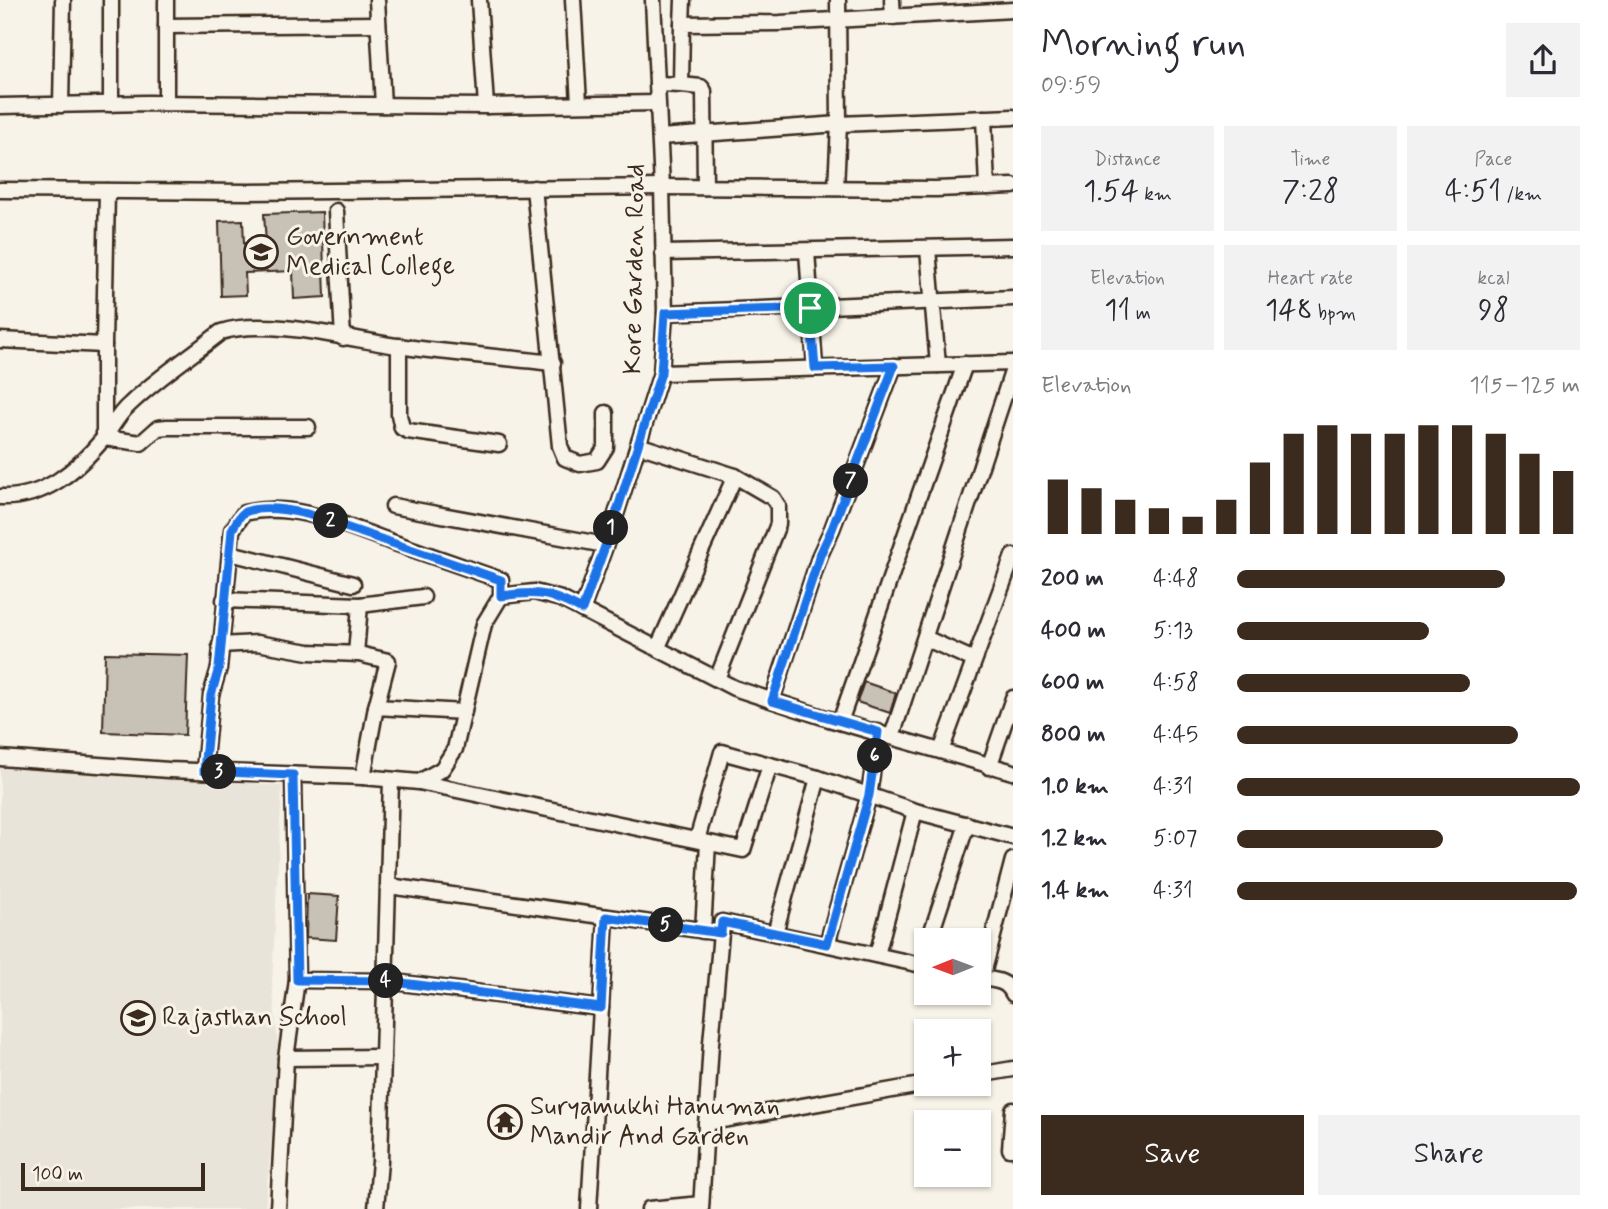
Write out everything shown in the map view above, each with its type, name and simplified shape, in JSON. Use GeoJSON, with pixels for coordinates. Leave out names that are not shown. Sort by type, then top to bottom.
{"type":"FeatureCollection","features":[{"type":"Feature","properties":{"kind":"street"},"geometry":{"type":"LineString","coordinates":[[61,105],[63,0]]}},
{"type":"Feature","properties":{"kind":"street"},"geometry":{"type":"LineString","coordinates":[[111,0],[111,104]]}},
{"type":"Feature","properties":{"kind":"street"},"geometry":{"type":"LineString","coordinates":[[166,0],[166,103]]}},
{"type":"Feature","properties":{"kind":"street"},"geometry":{"type":"LineString","coordinates":[[377,0],[383,105]]}},
{"type":"Feature","properties":{"kind":"street"},"geometry":{"type":"LineString","coordinates":[[479,0],[486,106]]}},
{"type":"Feature","properties":{"kind":"street"},"geometry":{"type":"LineString","coordinates":[[573,0],[579,103]]}},
{"type":"Feature","properties":{"kind":"street","name":"Kore Garden Road"},"geometry":{"type":"LineString","coordinates":[[582,610],[606,545],[661,373],[665,313],[653,0]]}},
{"type":"Feature","properties":{"kind":"street"},"geometry":{"type":"LineString","coordinates":[[681,85],[683,0]]}},
{"type":"Feature","properties":{"kind":"street"},"geometry":{"type":"LineString","coordinates":[[836,188],[839,124],[838,0]]}},
{"type":"Feature","properties":{"kind":"street"},"geometry":{"type":"LineString","coordinates":[[892,0],[892,17]]}},
{"type":"Feature","properties":{"kind":"street"},"geometry":{"type":"LineString","coordinates":[[682,24],[839,21],[1013,10]]}},
{"type":"Feature","properties":{"kind":"street"},"geometry":{"type":"LineString","coordinates":[[166,26],[378,24]]}},
{"type":"Feature","properties":{"kind":"street"},"geometry":{"type":"LineString","coordinates":[[657,84],[697,86],[704,91],[705,187]]}},
{"type":"Feature","properties":{"kind":"street"},"geometry":{"type":"LineString","coordinates":[[0,106],[166,103],[486,106],[657,103]]}},
{"type":"Feature","properties":{"kind":"street"},"geometry":{"type":"LineString","coordinates":[[660,137],[839,124],[1013,117]]}},
{"type":"Feature","properties":{"kind":"street"},"geometry":{"type":"LineString","coordinates":[[984,118],[987,187]]}},
{"type":"Feature","properties":{"kind":"street"},"geometry":{"type":"LineString","coordinates":[[0,190],[1013,186]]}},
{"type":"Feature","properties":{"kind":"street"},"geometry":{"type":"LineString","coordinates":[[534,188],[560,446],[565,458],[580,464],[597,461],[606,447],[606,413]]}},
{"type":"Feature","properties":{"kind":"street"},"geometry":{"type":"LineString","coordinates":[[104,438],[107,191]]}},
{"type":"Feature","properties":{"kind":"street"},"geometry":{"type":"LineString","coordinates":[[335,211],[343,338]]}},
{"type":"Feature","properties":{"kind":"street"},"geometry":{"type":"LineString","coordinates":[[663,253],[1013,246]]}},
{"type":"Feature","properties":{"kind":"street"},"geometry":{"type":"LineString","coordinates":[[928,249],[938,365]]}},
{"type":"Feature","properties":{"kind":"street"},"geometry":{"type":"LineString","coordinates":[[807,251],[815,368]]}},
{"type":"Feature","properties":{"kind":"street"},"geometry":{"type":"LineString","coordinates":[[665,313],[1013,298]]}},
{"type":"Feature","properties":{"kind":"street"},"geometry":{"type":"LineString","coordinates":[[0,497],[14,498],[35,493],[58,483],[104,438],[127,406],[221,332],[250,326],[553,363]]}},
{"type":"Feature","properties":{"kind":"street"},"geometry":{"type":"LineString","coordinates":[[0,340],[104,345]]}},
{"type":"Feature","properties":{"kind":"street"},"geometry":{"type":"LineString","coordinates":[[400,346],[399,415],[402,428],[499,444]]}},
{"type":"Feature","properties":{"kind":"street"},"geometry":{"type":"LineString","coordinates":[[661,373],[1013,363]]}},
{"type":"Feature","properties":{"kind":"street"},"geometry":{"type":"LineString","coordinates":[[840,722],[965,364]]}},
{"type":"Feature","properties":{"kind":"street"},"geometry":{"type":"LineString","coordinates":[[772,701],[820,555],[894,366]]}},
{"type":"Feature","properties":{"kind":"street"},"geometry":{"type":"LineString","coordinates":[[827,944],[885,734],[925,638],[1013,369]]}},
{"type":"Feature","properties":{"kind":"street"},"geometry":{"type":"LineString","coordinates":[[104,438],[141,443],[158,428],[167,427],[308,428]]}},
{"type":"Feature","properties":{"kind":"street"},"geometry":{"type":"LineString","coordinates":[[638,445],[735,476],[773,498],[778,506],[778,524],[717,679]]}},
{"type":"Feature","properties":{"kind":"street"},"geometry":{"type":"LineString","coordinates":[[658,647],[735,476]]}},
{"type":"Feature","properties":{"kind":"street"},"geometry":{"type":"LineString","coordinates":[[393,506],[606,545]]}},
{"type":"Feature","properties":{"kind":"street"},"geometry":{"type":"LineString","coordinates":[[204,771],[211,695],[219,668],[232,530],[244,513],[255,510],[287,510],[329,520],[501,580],[501,596],[484,624],[455,749],[442,769],[419,782]]}},
{"type":"Feature","properties":{"kind":"street"},"geometry":{"type":"LineString","coordinates":[[230,552],[353,584]]}},
{"type":"Feature","properties":{"kind":"street"},"geometry":{"type":"LineString","coordinates":[[942,751],[1013,556]]}},
{"type":"Feature","properties":{"kind":"street"},"geometry":{"type":"LineString","coordinates":[[501,596],[534,592],[561,599],[734,688],[989,767],[1013,772]]}},
{"type":"Feature","properties":{"kind":"street"},"geometry":{"type":"LineString","coordinates":[[224,600],[360,605],[423,597]]}},
{"type":"Feature","properties":{"kind":"street"},"geometry":{"type":"LineString","coordinates":[[356,654],[360,605]]}},
{"type":"Feature","properties":{"kind":"street"},"geometry":{"type":"LineString","coordinates":[[925,638],[974,660]]}},
{"type":"Feature","properties":{"kind":"street"},"geometry":{"type":"LineString","coordinates":[[220,645],[257,643],[309,652],[356,654],[388,661],[363,777]]}},
{"type":"Feature","properties":{"kind":"street"},"geometry":{"type":"LineString","coordinates":[[989,767],[1013,698]]}},
{"type":"Feature","properties":{"kind":"street"},"geometry":{"type":"LineString","coordinates":[[376,707],[464,712]]}},
{"type":"Feature","properties":{"kind":"street"},"geometry":{"type":"LineString","coordinates":[[703,931],[703,842],[722,752],[818,778],[915,811],[1013,837]]}},
{"type":"Feature","properties":{"kind":"street"},"geometry":{"type":"LineString","coordinates":[[0,758],[419,782],[743,850],[770,765]]}},
{"type":"Feature","properties":{"kind":"street"},"geometry":{"type":"LineString","coordinates":[[278,1209],[286,1058],[297,980],[293,775]]}},
{"type":"Feature","properties":{"kind":"street"},"geometry":{"type":"LineString","coordinates":[[775,933],[818,778]]}},
{"type":"Feature","properties":{"kind":"street"},"geometry":{"type":"LineString","coordinates":[[376,1209],[391,780]]}},
{"type":"Feature","properties":{"kind":"street"},"geometry":{"type":"LineString","coordinates":[[877,955],[915,811]]}},
{"type":"Feature","properties":{"kind":"street"},"geometry":{"type":"LineString","coordinates":[[933,928],[967,824]]}},
{"type":"Feature","properties":{"kind":"street"},"geometry":{"type":"LineString","coordinates":[[991,939],[1013,860]]}},
{"type":"Feature","properties":{"kind":"street"},"geometry":{"type":"LineString","coordinates":[[389,886],[721,933]]}},
{"type":"Feature","properties":{"kind":"street"},"geometry":{"type":"LineString","coordinates":[[589,1209],[606,917]]}},
{"type":"Feature","properties":{"kind":"street"},"geometry":{"type":"LineString","coordinates":[[649,1209],[701,1207],[722,922],[877,955],[914,960]]}},
{"type":"Feature","properties":{"kind":"street"},"geometry":{"type":"LineString","coordinates":[[297,980],[386,981],[601,1008]]}},
{"type":"Feature","properties":{"kind":"street"},"geometry":{"type":"LineString","coordinates":[[1008,981],[1013,994]]}},
{"type":"Feature","properties":{"kind":"street"},"geometry":{"type":"LineString","coordinates":[[286,1058],[383,1057]]}},
{"type":"Feature","properties":{"kind":"street"},"geometry":{"type":"LineString","coordinates":[[991,1073],[1013,1069]]}},
{"type":"Feature","properties":{"kind":"street"},"geometry":{"type":"LineString","coordinates":[[706,1123],[914,1086]]}},
{"type":"Feature","properties":{"kind":"street"},"geometry":{"type":"LineString","coordinates":[[1013,1110],[1010,1149],[1013,1149]]}},
{"type":"Feature","properties":{"kind":"shaded area","name":"Rajasthan School"},"geometry":{"type":"Polygon","coordinates":[[[0,763],[282,786],[272,982],[279,1054],[265,1209],[0,1209],[0,763]]]}},
{"type":"Feature","properties":{"kind":"building"},"geometry":{"type":"Polygon","coordinates":[[[322,212],[325,297],[294,299],[293,271],[245,273],[246,295],[221,296],[219,221],[243,220],[244,244],[266,243],[264,214],[322,212]]]}},
{"type":"Feature","properties":{"kind":"building"},"geometry":{"type":"Polygon","coordinates":[[[105,653],[188,655],[185,735],[103,732],[105,653]]]}},
{"type":"Feature","properties":{"kind":"building"},"geometry":{"type":"Polygon","coordinates":[[[864,682],[896,693],[890,713],[857,702],[864,682]]]}},
{"type":"Feature","properties":{"kind":"building"},"geometry":{"type":"Polygon","coordinates":[[[307,894],[339,896],[336,940],[306,938],[307,894]]]}},
{"type":"Feature","properties":{"kind":"place","name":"Government Medical College"},"geometry":{"type":"Point","coordinates":[261,252]}},
{"type":"Feature","properties":{"kind":"place","name":"Rajasthan School"},"geometry":{"type":"Point","coordinates":[138,1018]}},
{"type":"Feature","properties":{"kind":"place","name":"Suryamukhi Hanuman Mandir And Garden"},"geometry":{"type":"Point","coordinates":[505,1122]}},
{"type":"Feature","properties":{"kind":"route"},"geometry":{"type":"LineString","coordinates":[[810,308],[815,368],[894,366],[820,555],[772,701],[878,732],[869,795],[827,944],[722,922],[721,933],[606,917],[601,1008],[386,981],[297,980],[293,775],[204,771],[211,695],[219,668],[232,530],[238,518],[255,510],[287,510],[307,514],[501,580],[501,596],[534,592],[561,599],[582,610],[611,530],[661,373],[665,313],[810,308]]}}]}
